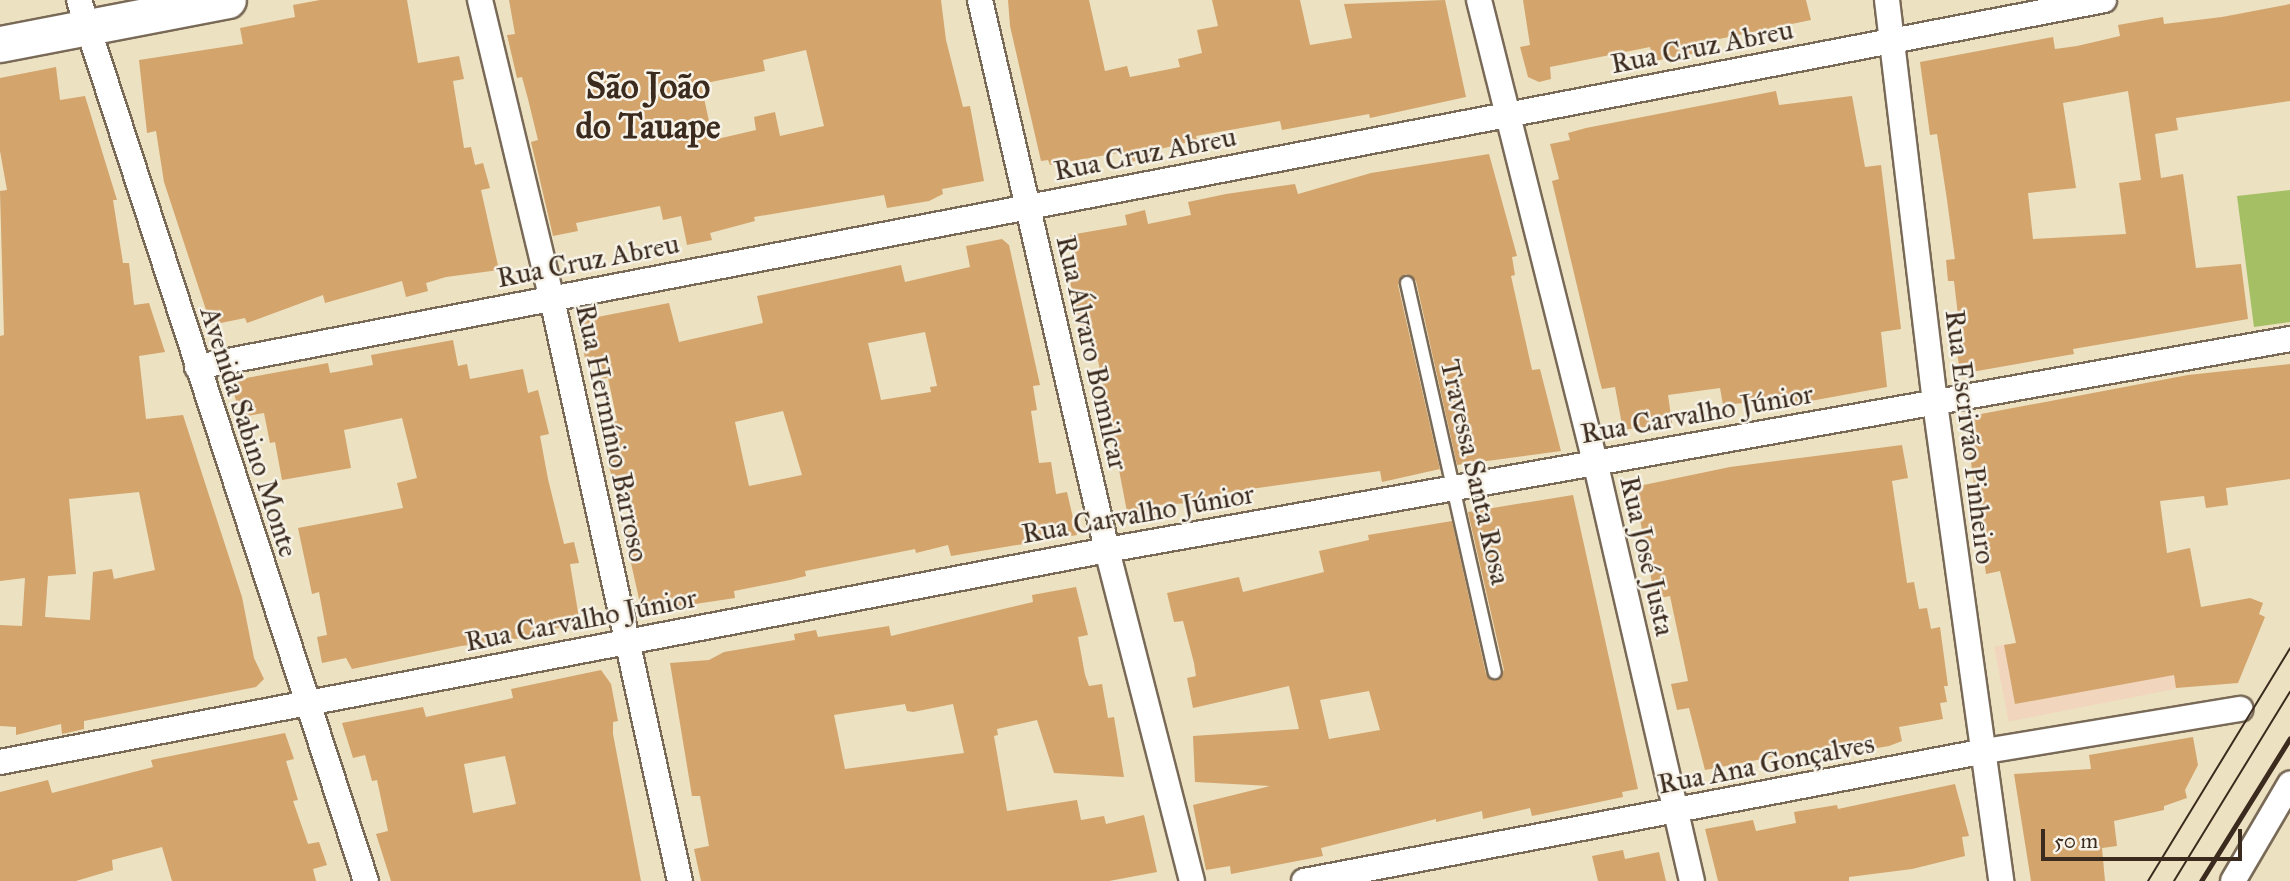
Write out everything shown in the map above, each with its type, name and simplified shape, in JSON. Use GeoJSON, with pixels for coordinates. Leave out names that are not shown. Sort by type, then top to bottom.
{"type":"FeatureCollection","features":[{"type":"Feature","properties":{"kind":"street"},"geometry":{"type":"LineString","coordinates":[[0,44],[83,14],[228,0]]}},
{"type":"Feature","properties":{"kind":"street","name":"Rua Hermínio Barroso"},"geometry":{"type":"LineString","coordinates":[[480,0],[552,299],[680,881]]}},
{"type":"Feature","properties":{"kind":"street","name":"Rua Álvaro Bomilcar"},"geometry":{"type":"LineString","coordinates":[[980,0],[1107,550],[1192,881]]}},
{"type":"Feature","properties":{"kind":"street","name":"Rua José Justa"},"geometry":{"type":"LineString","coordinates":[[1479,0],[1595,461],[1692,881]]}},
{"type":"Feature","properties":{"kind":"street","name":"Rua Escrivão Pinheiro"},"geometry":{"type":"LineString","coordinates":[[1886,0],[1980,752],[2001,881]]}},
{"type":"Feature","properties":{"kind":"street","name":"Rua Cruz Abreu"},"geometry":{"type":"LineString","coordinates":[[197,367],[2104,0]]}},
{"type":"Feature","properties":{"kind":"street","name":"Avenida Sabino Monte"},"geometry":{"type":"LineString","coordinates":[[83,14],[366,881]]}},
{"type":"Feature","properties":{"kind":"street","name":"Rua Carvalho Júnior"},"geometry":{"type":"LineString","coordinates":[[0,762],[1107,550],[2290,339]]}},
{"type":"Feature","properties":{"kind":"street","name":"Rua Ana Gonçalves"},"geometry":{"type":"LineString","coordinates":[[1304,881],[1980,752],[2241,709]]}},
{"type":"Feature","properties":{"kind":"street"},"geometry":{"type":"LineString","coordinates":[[2233,881],[2290,784]]}},
{"type":"Feature","properties":{"kind":"lane","name":"Travessa Santa Rosa"},"geometry":{"type":"LineString","coordinates":[[1407,283],[1495,672]]}},
{"type":"Feature","properties":{"kind":"shaded area"},"geometry":{"type":"Polygon","coordinates":[[[2163,614],[2178,689],[2009,721],[1994,647],[2163,614]]]}},
{"type":"Feature","properties":{"kind":"green space"},"geometry":{"type":"Polygon","coordinates":[[[2290,190],[2290,322],[2254,327],[2237,196],[2290,190]]]}},
{"type":"Feature","properties":{"kind":"building"},"geometry":{"type":"Polygon","coordinates":[[[320,0],[407,0],[418,63],[459,56],[464,79],[453,81],[464,148],[471,147],[475,165],[483,163],[490,188],[481,190],[499,270],[446,277],[426,283],[428,291],[406,297],[402,281],[325,303],[323,295],[247,323],[245,318],[211,325],[164,182],[156,131],[147,133],[139,60],[243,44],[240,28],[295,17],[293,5],[320,0]]]}},
{"type":"Feature","properties":{"kind":"building"},"geometry":{"type":"Polygon","coordinates":[[[509,0],[941,0],[946,40],[963,107],[970,106],[984,181],[942,189],[943,194],[929,201],[887,208],[884,195],[754,217],[755,221],[710,233],[712,240],[687,245],[681,216],[663,220],[660,206],[576,223],[578,231],[553,236],[531,142],[538,140],[522,77],[517,78],[507,35],[515,34],[509,0]],[[806,50],[763,60],[765,71],[701,84],[713,140],[756,130],[754,117],[775,112],[780,136],[824,126],[806,50]]]}},
{"type":"Feature","properties":{"kind":"building"},"geometry":{"type":"Polygon","coordinates":[[[1008,0],[1089,0],[1105,71],[1127,66],[1130,77],[1180,67],[1178,59],[1202,53],[1197,30],[1218,26],[1212,0],[1300,0],[1310,45],[1352,38],[1344,4],[1445,0],[1466,97],[1370,118],[1369,114],[1282,130],[1280,121],[1196,136],[1197,140],[1152,151],[1154,157],[1125,163],[1123,152],[1050,165],[1048,160],[1041,161],[1010,26],[1008,0]]]}},
{"type":"Feature","properties":{"kind":"building"},"geometry":{"type":"Polygon","coordinates":[[[1523,0],[1806,0],[1811,20],[1719,39],[1701,46],[1702,52],[1654,61],[1650,47],[1550,67],[1551,79],[1539,82],[1528,77],[1520,47],[1530,45],[1523,0]]]}},
{"type":"Feature","properties":{"kind":"building"},"geometry":{"type":"Polygon","coordinates":[[[2290,4],[2290,101],[2176,118],[2178,130],[2155,134],[2161,178],[2183,174],[2196,268],[2241,264],[2248,319],[2073,349],[2074,354],[1960,374],[1957,351],[1962,350],[1954,281],[1948,281],[1946,260],[1955,259],[1937,134],[1930,135],[1920,62],[2053,37],[2055,49],[2077,46],[2120,36],[2118,25],[2163,17],[2164,24],[2222,17],[2290,4]],[[2128,91],[2063,103],[2076,188],[2028,193],[2033,239],[2126,234],[2119,183],[2141,180],[2128,91]]]}},
{"type":"Feature","properties":{"kind":"building"},"geometry":{"type":"Polygon","coordinates":[[[56,67],[60,100],[85,96],[117,200],[113,200],[123,263],[129,263],[134,305],[149,303],[165,352],[139,356],[146,419],[183,415],[242,597],[254,658],[264,679],[256,687],[84,721],[84,729],[62,734],[61,724],[16,735],[16,727],[0,726],[0,625],[22,626],[25,578],[0,581],[0,336],[4,335],[0,191],[7,190],[0,151],[0,78],[56,67]],[[139,492],[69,499],[76,574],[48,576],[45,617],[90,620],[93,572],[112,569],[114,579],[155,570],[139,492]]]}},
{"type":"Feature","properties":{"kind":"building"},"geometry":{"type":"Polygon","coordinates":[[[1776,91],[1779,105],[1852,96],[1865,167],[1881,165],[1901,329],[1881,332],[1887,387],[1794,404],[1793,398],[1723,405],[1720,388],[1668,395],[1672,423],[1623,430],[1615,387],[1602,389],[1599,378],[1552,181],[1559,179],[1550,144],[1570,140],[1568,133],[1586,128],[1776,91]]]}},
{"type":"Feature","properties":{"kind":"building"},"geometry":{"type":"Polygon","coordinates":[[[1489,154],[1517,256],[1512,257],[1515,275],[1511,276],[1532,370],[1540,369],[1561,451],[1457,465],[1416,281],[1406,274],[1398,285],[1440,469],[1382,482],[1380,471],[1222,493],[1190,503],[1158,505],[1160,515],[1129,522],[1093,334],[1083,336],[1064,258],[1074,256],[1070,235],[1127,225],[1125,215],[1145,210],[1148,224],[1191,215],[1188,202],[1226,194],[1295,184],[1298,194],[1371,173],[1489,154]]]}},
{"type":"Feature","properties":{"kind":"building"},"geometry":{"type":"Polygon","coordinates":[[[1002,239],[1009,245],[1040,385],[1033,386],[1037,410],[1031,411],[1039,463],[1051,462],[1056,494],[1067,492],[1077,535],[951,556],[948,545],[916,553],[915,549],[805,571],[806,576],[734,591],[735,598],[642,612],[624,532],[633,531],[625,484],[614,486],[609,466],[606,423],[617,421],[608,378],[600,379],[594,356],[585,358],[577,321],[669,303],[679,342],[763,323],[757,296],[901,265],[905,282],[970,267],[966,246],[1002,239]],[[925,332],[868,343],[881,400],[931,392],[930,387],[937,386],[925,332]],[[783,411],[735,422],[749,486],[802,475],[783,411]]]}},
{"type":"Feature","properties":{"kind":"building"},"geometry":{"type":"Polygon","coordinates":[[[453,340],[458,366],[467,364],[470,379],[523,369],[528,393],[538,390],[549,434],[540,436],[548,479],[564,544],[574,542],[579,563],[570,564],[580,624],[537,632],[538,636],[461,646],[352,669],[346,658],[322,663],[317,637],[327,635],[319,592],[312,594],[298,528],[403,508],[397,483],[417,478],[402,418],[344,430],[351,468],[282,480],[275,442],[270,443],[264,413],[241,417],[230,381],[328,363],[330,373],[373,365],[371,355],[453,340]]]}},
{"type":"Feature","properties":{"kind":"building"},"geometry":{"type":"Polygon","coordinates":[[[2290,364],[2290,479],[2226,488],[2228,505],[2206,508],[2204,496],[2160,501],[2167,553],[2190,548],[2201,607],[2250,598],[2263,603],[2259,614],[2265,617],[2238,683],[2176,688],[2174,675],[2015,704],[2004,645],[2016,643],[2000,571],[1986,574],[1965,417],[2188,375],[2290,364]]]}},
{"type":"Feature","properties":{"kind":"building"},"geometry":{"type":"Polygon","coordinates":[[[1902,445],[1908,478],[1892,481],[1907,583],[1914,582],[1919,609],[1927,608],[1931,629],[1940,627],[1948,686],[1944,686],[1947,702],[1940,703],[1943,719],[1899,727],[1902,741],[1889,746],[1847,753],[1845,743],[1705,770],[1689,708],[1677,710],[1671,684],[1688,681],[1670,596],[1655,599],[1634,487],[1730,467],[1902,445]]]}},
{"type":"Feature","properties":{"kind":"building"},"geometry":{"type":"Polygon","coordinates":[[[1573,495],[1638,789],[1622,792],[1623,797],[1532,816],[1530,808],[1483,819],[1482,811],[1436,822],[1436,819],[1321,848],[1323,856],[1231,874],[1230,866],[1206,870],[1193,805],[1270,786],[1195,782],[1193,736],[1299,729],[1289,686],[1193,708],[1187,678],[1196,676],[1194,663],[1183,621],[1174,622],[1167,593],[1239,577],[1243,592],[1324,572],[1319,551],[1369,540],[1368,535],[1452,521],[1486,674],[1498,680],[1504,670],[1468,512],[1573,495]],[[1369,691],[1320,700],[1329,739],[1380,730],[1369,691]]]}},
{"type":"Feature","properties":{"kind":"building"},"geometry":{"type":"Polygon","coordinates":[[[1076,587],[1088,635],[1078,637],[1085,675],[1089,686],[1102,684],[1108,718],[1114,717],[1124,777],[1054,773],[1037,720],[997,729],[998,735],[994,736],[1007,811],[1077,800],[1081,820],[1104,816],[1106,824],[1144,815],[1157,872],[1109,881],[701,881],[694,849],[709,846],[700,796],[692,796],[670,663],[709,660],[724,652],[795,640],[794,634],[816,630],[818,637],[889,626],[891,636],[1033,602],[1032,595],[1076,587]],[[905,704],[834,715],[845,769],[964,753],[953,704],[907,711],[905,704]]]}},
{"type":"Feature","properties":{"kind":"building"},"geometry":{"type":"Polygon","coordinates":[[[601,670],[611,684],[618,721],[613,722],[613,734],[641,881],[391,881],[376,834],[388,831],[377,780],[372,781],[365,755],[353,758],[342,723],[423,707],[426,717],[513,698],[511,689],[601,670]],[[505,756],[464,764],[473,813],[516,804],[505,756]]]}},
{"type":"Feature","properties":{"kind":"building"},"geometry":{"type":"Polygon","coordinates":[[[285,733],[294,759],[286,761],[298,800],[293,801],[308,844],[319,842],[327,865],[313,869],[316,881],[172,881],[162,847],[112,860],[113,870],[76,881],[0,881],[0,792],[48,780],[52,793],[153,767],[151,760],[285,733]]]}},
{"type":"Feature","properties":{"kind":"building"},"geometry":{"type":"Polygon","coordinates":[[[2193,737],[2198,765],[2185,790],[2187,798],[2164,806],[2164,810],[2114,821],[2117,846],[2102,848],[2105,881],[2031,881],[2014,774],[2091,769],[2089,755],[2193,737]]]}},
{"type":"Feature","properties":{"kind":"building"},"geometry":{"type":"Polygon","coordinates":[[[1955,784],[1969,836],[1962,837],[1965,856],[1912,869],[1849,877],[1849,881],[1718,881],[1705,829],[1753,820],[1756,831],[1796,823],[1794,812],[1837,805],[1838,809],[1955,784]]]}},
{"type":"Feature","properties":{"kind":"building"},"geometry":{"type":"Polygon","coordinates":[[[1623,850],[1625,859],[1659,852],[1666,881],[1598,881],[1592,856],[1623,850]]]}},
{"type":"Feature","properties":{"kind":"tram line"},"geometry":{"type":"LineString","coordinates":[[2148,881],[2290,648]]}},
{"type":"Feature","properties":{"kind":"tram line"},"geometry":{"type":"LineString","coordinates":[[2174,881],[2290,692]]}},
{"type":"Feature","properties":{"kind":"railway"},"geometry":{"type":"LineString","coordinates":[[2201,881],[2290,738]]}},
{"type":"Feature","properties":{"kind":"district","name":"São João do Tauape"},"geometry":{"type":"Point","coordinates":[648,107]}}]}
